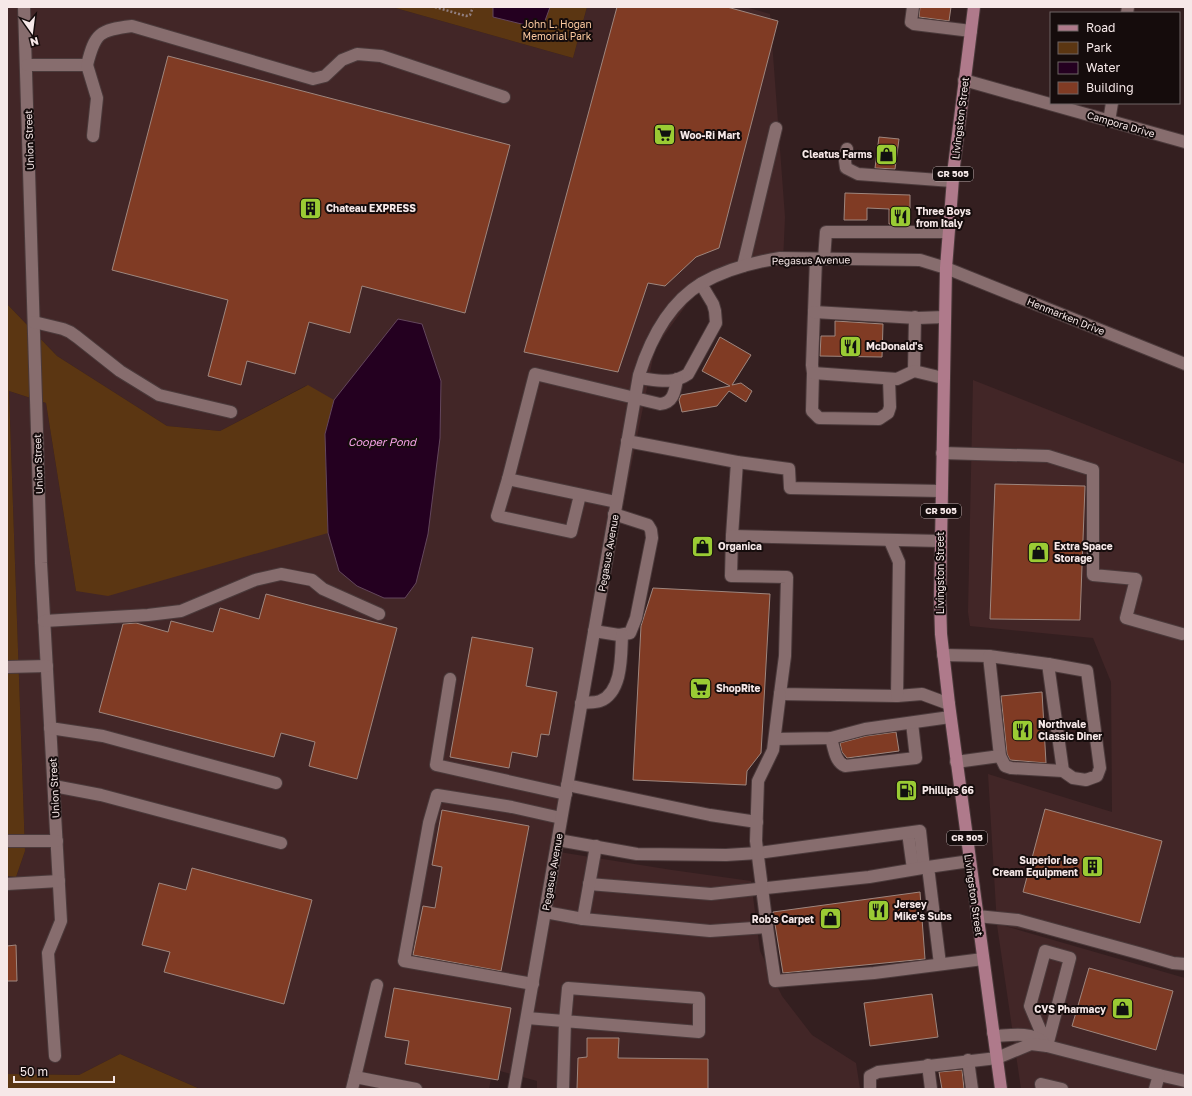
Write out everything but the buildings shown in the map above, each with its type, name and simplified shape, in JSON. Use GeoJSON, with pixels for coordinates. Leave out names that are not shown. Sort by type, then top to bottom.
{"type":"FeatureCollection","features":[{"type":"Feature","properties":{"kind":"main road","name":"Livingston Street"},"geometry":{"type":"LineString","coordinates":[[974,7],[952,181],[948,232],[943,378],[940,611],[950,717],[1001,1089]]}},
{"type":"Feature","properties":{"kind":"street","name":"Union Street"},"geometry":{"type":"LineString","coordinates":[[24,7],[41,563],[61,921],[48,953],[55,1056]]}},
{"type":"Feature","properties":{"kind":"street"},"geometry":{"type":"LineString","coordinates":[[913,7],[911,22],[914,24],[971,31]]}},
{"type":"Feature","properties":{"kind":"street"},"geometry":{"type":"LineString","coordinates":[[93,136],[97,98],[87,65],[94,41],[102,33],[114,28],[132,26],[312,79],[325,76],[342,60],[357,54],[368,54],[381,56],[504,97]]}},
{"type":"Feature","properties":{"kind":"street"},"geometry":{"type":"LineString","coordinates":[[26,65],[87,65]]}},
{"type":"Feature","properties":{"kind":"street","name":"Campora Drive"},"geometry":{"type":"LineString","coordinates":[[964,80],[1185,142]]}},
{"type":"Feature","properties":{"kind":"street"},"geometry":{"type":"LineString","coordinates":[[1109,121],[1112,104]]}},
{"type":"Feature","properties":{"kind":"street"},"geometry":{"type":"LineString","coordinates":[[744,266],[776,128]]}},
{"type":"Feature","properties":{"kind":"street"},"geometry":{"type":"LineString","coordinates":[[846,149],[846,168],[858,174],[952,181]]}},
{"type":"Feature","properties":{"kind":"street"},"geometry":{"type":"LineString","coordinates":[[889,379],[890,407],[888,413],[879,419],[818,418],[812,411],[814,312],[820,259],[826,232],[948,232]]}},
{"type":"Feature","properties":{"kind":"street","name":"Pegasus Avenue"},"geometry":{"type":"LineString","coordinates":[[514,1089],[627,440],[645,354],[668,315],[683,299],[701,284],[744,266],[761,261],[780,258],[920,260],[946,268]]}},
{"type":"Feature","properties":{"kind":"street","name":"Henmarken Drive"},"geometry":{"type":"LineString","coordinates":[[946,268],[1185,364]]}},
{"type":"Feature","properties":{"kind":"street"},"geometry":{"type":"LineString","coordinates":[[639,378],[669,381],[688,374],[716,323],[713,304],[701,284]]}},
{"type":"Feature","properties":{"kind":"street"},"geometry":{"type":"LineString","coordinates":[[814,312],[915,318],[945,317]]}},
{"type":"Feature","properties":{"kind":"street"},"geometry":{"type":"LineString","coordinates":[[914,371],[915,318]]}},
{"type":"Feature","properties":{"kind":"street"},"geometry":{"type":"LineString","coordinates":[[34,322],[70,332],[120,371],[159,395],[231,412]]}},
{"type":"Feature","properties":{"kind":"street"},"geometry":{"type":"LineString","coordinates":[[813,373],[897,379],[914,371],[943,378]]}},
{"type":"Feature","properties":{"kind":"street"},"geometry":{"type":"LineString","coordinates":[[580,495],[571,532],[497,516],[535,374],[660,404],[665,404],[669,401],[673,395],[677,379]]}},
{"type":"Feature","properties":{"kind":"street"},"geometry":{"type":"LineString","coordinates":[[627,440],[737,462],[788,470],[790,488],[941,491]]}},
{"type":"Feature","properties":{"kind":"street"},"geometry":{"type":"LineString","coordinates":[[942,453],[1048,456],[1093,470],[1093,575],[1136,579],[1126,618],[1182,634]]}},
{"type":"Feature","properties":{"kind":"street"},"geometry":{"type":"LineString","coordinates":[[737,462],[731,576],[787,577],[785,656],[773,750],[758,781],[756,840],[775,981],[874,973],[983,959]]}},
{"type":"Feature","properties":{"kind":"street"},"geometry":{"type":"LineString","coordinates":[[508,479],[580,495],[615,508],[648,525],[651,530],[652,538],[636,618],[630,633],[622,635],[594,631]]}},
{"type":"Feature","properties":{"kind":"street"},"geometry":{"type":"LineString","coordinates":[[732,536],[890,541],[940,541]]}},
{"type":"Feature","properties":{"kind":"street"},"geometry":{"type":"LineString","coordinates":[[890,541],[899,562],[897,696]]}},
{"type":"Feature","properties":{"kind":"street"},"geometry":{"type":"LineString","coordinates":[[44,621],[148,615],[181,611],[255,580],[281,574],[312,580],[323,589],[379,614]]}},
{"type":"Feature","properties":{"kind":"street"},"geometry":{"type":"LineString","coordinates":[[582,703],[600,701],[612,690],[617,680],[620,667],[622,635]]}},
{"type":"Feature","properties":{"kind":"street"},"geometry":{"type":"LineString","coordinates":[[943,655],[988,656],[1087,671],[1100,768],[1097,776],[1086,780],[1073,778],[1063,771],[1011,768],[1005,766],[1000,756],[988,656]]}},
{"type":"Feature","properties":{"kind":"street"},"geometry":{"type":"LineString","coordinates":[[1048,664],[1063,771]]}},
{"type":"Feature","properties":{"kind":"street"},"geometry":{"type":"LineString","coordinates":[[7,667],[47,666]]}},
{"type":"Feature","properties":{"kind":"street"},"geometry":{"type":"LineString","coordinates":[[450,679],[436,765],[566,790],[757,822]]}},
{"type":"Feature","properties":{"kind":"street"},"geometry":{"type":"LineString","coordinates":[[780,694],[897,696],[922,694],[949,704]]}},
{"type":"Feature","properties":{"kind":"street"},"geometry":{"type":"LineString","coordinates":[[774,739],[831,738],[864,729],[950,717]]}},
{"type":"Feature","properties":{"kind":"street"},"geometry":{"type":"LineString","coordinates":[[831,738],[837,759],[845,766],[916,758],[912,723]]}},
{"type":"Feature","properties":{"kind":"street"},"geometry":{"type":"LineString","coordinates":[[50,728],[102,736],[276,783]]}},
{"type":"Feature","properties":{"kind":"street"},"geometry":{"type":"LineString","coordinates":[[956,762],[1000,756]]}},
{"type":"Feature","properties":{"kind":"street"},"geometry":{"type":"LineString","coordinates":[[54,786],[101,796],[281,842]]}},
{"type":"Feature","properties":{"kind":"street"},"geometry":{"type":"LineString","coordinates":[[533,984],[404,961],[429,823],[437,795],[512,807],[562,818]]}},
{"type":"Feature","properties":{"kind":"street"},"geometry":{"type":"LineString","coordinates":[[558,840],[638,854],[726,855],[758,853],[914,832],[940,964]]}},
{"type":"Feature","properties":{"kind":"street"},"geometry":{"type":"LineString","coordinates":[[7,841],[57,841]]}},
{"type":"Feature","properties":{"kind":"street"},"geometry":{"type":"LineString","coordinates":[[583,919],[596,846]]}},
{"type":"Feature","properties":{"kind":"street"},"geometry":{"type":"LineString","coordinates":[[589,884],[711,894],[869,877],[970,861]]}},
{"type":"Feature","properties":{"kind":"street"},"geometry":{"type":"LineString","coordinates":[[7,884],[59,881]]}},
{"type":"Feature","properties":{"kind":"street"},"geometry":{"type":"LineString","coordinates":[[545,912],[583,919],[710,931],[767,927]]}},
{"type":"Feature","properties":{"kind":"street"},"geometry":{"type":"LineString","coordinates":[[977,916],[1018,920],[1173,963],[1185,964]]}},
{"type":"Feature","properties":{"kind":"street"},"geometry":{"type":"LineString","coordinates":[[1045,951],[1070,958],[1047,1046],[1030,1006],[1045,951]]}},
{"type":"Feature","properties":{"kind":"street"},"geometry":{"type":"LineString","coordinates":[[352,1089],[377,984]]}},
{"type":"Feature","properties":{"kind":"street"},"geometry":{"type":"LineString","coordinates":[[527,1018],[565,1021],[699,1032],[699,998],[568,988],[565,1021],[563,1089]]}},
{"type":"Feature","properties":{"kind":"street"},"geometry":{"type":"LineString","coordinates":[[993,1033],[997,1036],[1016,1034],[1037,1037],[1047,1046]]}},
{"type":"Feature","properties":{"kind":"street"},"geometry":{"type":"LineString","coordinates":[[870,1089],[870,1076],[878,1072],[968,1060],[997,1058],[1031,1044],[1047,1046],[1185,1081]]}},
{"type":"Feature","properties":{"kind":"street"},"geometry":{"type":"LineString","coordinates":[[968,1060],[972,1089]]}},
{"type":"Feature","properties":{"kind":"street"},"geometry":{"type":"LineString","coordinates":[[928,1065],[931,1089]]}},
{"type":"Feature","properties":{"kind":"street"},"geometry":{"type":"LineString","coordinates":[[1155,1089],[1160,1075]]}},
{"type":"Feature","properties":{"kind":"street"},"geometry":{"type":"LineString","coordinates":[[354,1077],[416,1089]]}},
{"type":"Feature","properties":{"kind":"street"},"geometry":{"type":"LineString","coordinates":[[1042,1089],[1041,1084],[1062,1089]]}},
{"type":"Feature","properties":{"kind":"path"},"geometry":{"type":"LineString","coordinates":[[435,7],[466,16],[470,15],[473,7]]}},
{"type":"Feature","properties":{"kind":"shaded area"},"geometry":{"type":"Polygon","coordinates":[[[7,7],[392,7],[573,58],[587,7],[745,7],[770,14],[785,217],[783,262],[703,282],[655,348],[610,571],[559,852],[751,881],[760,951],[782,996],[812,1035],[856,1063],[860,1089],[537,1089],[537,1081],[493,1069],[489,1089],[200,1089],[120,1054],[79,1075],[7,1074],[7,876],[16,877],[25,851],[9,391],[46,403],[76,591],[307,385],[220,431],[167,426],[57,356],[7,304],[7,7]]]}},
{"type":"Feature","properties":{"kind":"shaded area"},"geometry":{"type":"Polygon","coordinates":[[[973,380],[1185,464],[1185,962],[1005,926],[1185,978],[1185,1089],[1021,1089],[997,925],[988,774],[1112,812],[1111,682],[1093,638],[970,626],[968,612],[973,380]]]}},
{"type":"Feature","properties":{"kind":"green space","name":"John L. Hogan Memorial Park"},"geometry":{"type":"Polygon","coordinates":[[[392,7],[587,7],[573,58],[392,7]]]}},
{"type":"Feature","properties":{"kind":"green space"},"geometry":{"type":"Polygon","coordinates":[[[7,304],[57,356],[167,426],[220,431],[308,385],[334,400],[325,434],[328,533],[108,596],[76,591],[46,403],[9,391],[25,851],[16,877],[7,876],[7,304]]]}},
{"type":"Feature","properties":{"kind":"green space"},"geometry":{"type":"Polygon","coordinates":[[[120,1054],[200,1089],[7,1089],[7,1074],[79,1075],[120,1054]]]}},
{"type":"Feature","properties":{"kind":"water"},"geometry":{"type":"Polygon","coordinates":[[[493,7],[550,7],[542,29],[493,17],[493,7]]]}},
{"type":"Feature","properties":{"kind":"water","name":"Cooper Pond"},"geometry":{"type":"Polygon","coordinates":[[[398,319],[422,324],[441,381],[440,438],[428,534],[416,583],[405,598],[384,598],[357,586],[339,571],[328,533],[325,434],[334,400],[398,319]]]}},
{"type":"Feature","properties":{"kind":"place","name":"Woo-Ri Mart"},"geometry":{"type":"Point","coordinates":[665,135]}},
{"type":"Feature","properties":{"kind":"place","name":"Cleatus Farms"},"geometry":{"type":"Point","coordinates":[887,154]}},
{"type":"Feature","properties":{"kind":"place","name":"Chateau EXPRESS"},"geometry":{"type":"Point","coordinates":[311,208]}},
{"type":"Feature","properties":{"kind":"place","name":"Three Boys from Italy"},"geometry":{"type":"Point","coordinates":[900,217]}},
{"type":"Feature","properties":{"kind":"place","name":"McDonald's"},"geometry":{"type":"Point","coordinates":[851,346]}},
{"type":"Feature","properties":{"kind":"place","name":"Organica"},"geometry":{"type":"Point","coordinates":[703,546]}},
{"type":"Feature","properties":{"kind":"place","name":"Extra Space Storage"},"geometry":{"type":"Point","coordinates":[1038,552]}},
{"type":"Feature","properties":{"kind":"place","name":"ShopRite"},"geometry":{"type":"Point","coordinates":[701,688]}},
{"type":"Feature","properties":{"kind":"place","name":"Northvale Classic Diner"},"geometry":{"type":"Point","coordinates":[1023,730]}},
{"type":"Feature","properties":{"kind":"place","name":"Phillips 66"},"geometry":{"type":"Point","coordinates":[907,790]}},
{"type":"Feature","properties":{"kind":"place","name":"Superior Ice Cream Equipment"},"geometry":{"type":"Point","coordinates":[1093,866]}},
{"type":"Feature","properties":{"kind":"place","name":"Jersey Mike's Subs"},"geometry":{"type":"Point","coordinates":[879,910]}},
{"type":"Feature","properties":{"kind":"place","name":"Rob's Carpet"},"geometry":{"type":"Point","coordinates":[830,919]}},
{"type":"Feature","properties":{"kind":"place","name":"CVS Pharmacy"},"geometry":{"type":"Point","coordinates":[1122,1009]}}]}
